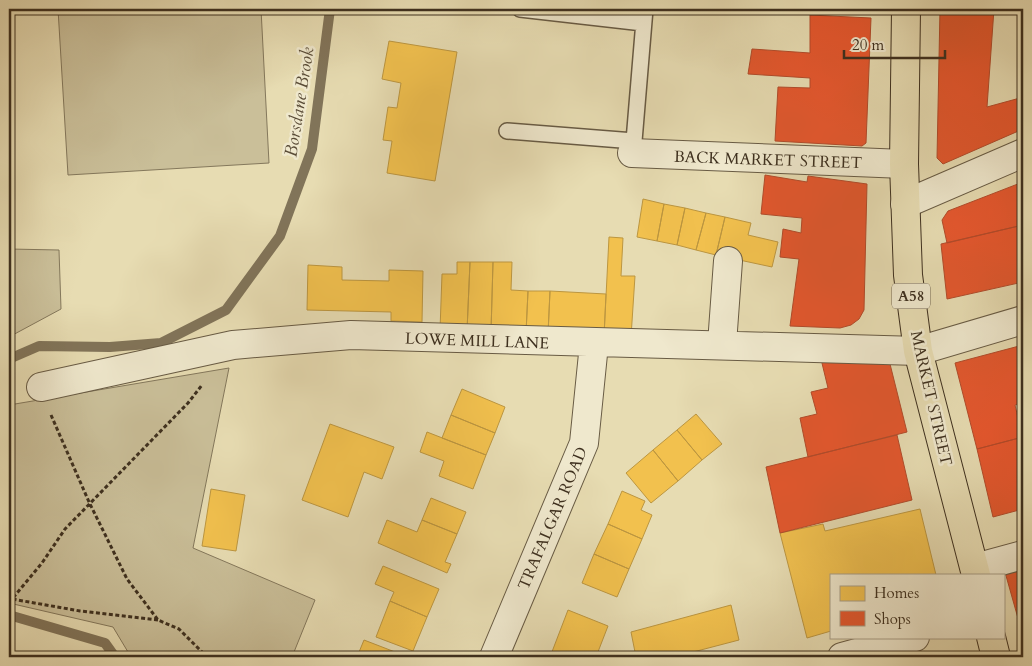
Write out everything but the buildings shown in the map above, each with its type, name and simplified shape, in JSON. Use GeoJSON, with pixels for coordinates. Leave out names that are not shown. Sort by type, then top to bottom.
{"type":"FeatureCollection","features":[{"type":"Feature","properties":{"kind":"highway","name":"MARKET STREET"},"geometry":{"type":"LineString","coordinates":[[906,9],[904,164],[908,275],[918,351],[976,571]]}},
{"type":"Feature","properties":{"kind":"highway"},"geometry":{"type":"LineString","coordinates":[[991,638],[996,657]]}},
{"type":"Feature","properties":{"kind":"street","name":"BACK MARKET STREET"},"geometry":{"type":"LineString","coordinates":[[633,147],[904,164]]}},
{"type":"Feature","properties":{"kind":"street"},"geometry":{"type":"LineString","coordinates":[[905,204],[1023,153]]}},
{"type":"Feature","properties":{"kind":"street"},"geometry":{"type":"LineString","coordinates":[[722,344],[728,261]]}},
{"type":"Feature","properties":{"kind":"street","name":"LOWE MILL LANE"},"geometry":{"type":"LineString","coordinates":[[40,387],[233,346],[351,335],[594,344],[722,344],[918,351],[1023,320]]}},
{"type":"Feature","properties":{"kind":"street","name":"TRAFALGAR ROAD"},"geometry":{"type":"LineString","coordinates":[[494,657],[584,442],[594,344]]}},
{"type":"Feature","properties":{"kind":"street"},"geometry":{"type":"LineString","coordinates":[[976,571],[1023,555]]}},
{"type":"Feature","properties":{"kind":"street"},"geometry":{"type":"LineString","coordinates":[[842,657],[911,638]]}},
{"type":"Feature","properties":{"kind":"lane"},"geometry":{"type":"LineString","coordinates":[[507,130],[633,147],[644,16],[520,9]]}},
{"type":"Feature","properties":{"kind":"path"},"geometry":{"type":"LineString","coordinates":[[9,624],[12,598],[42,562],[65,528],[188,403],[233,346]]}},
{"type":"Feature","properties":{"kind":"path"},"geometry":{"type":"LineString","coordinates":[[40,387],[89,502],[128,579],[158,620]]}},
{"type":"Feature","properties":{"kind":"path"},"geometry":{"type":"LineString","coordinates":[[12,598],[80,611],[158,620],[179,629],[207,657]]}},
{"type":"Feature","properties":{"kind":"shaded area"},"geometry":{"type":"Polygon","coordinates":[[[58,9],[261,9],[269,163],[68,175],[58,9]]]}},
{"type":"Feature","properties":{"kind":"shaded area"},"geometry":{"type":"Polygon","coordinates":[[[9,249],[59,250],[61,309],[9,337],[9,249]]]}},
{"type":"Feature","properties":{"kind":"shaded area"},"geometry":{"type":"Polygon","coordinates":[[[229,368],[193,548],[315,600],[292,657],[131,657],[113,627],[9,603],[9,405],[229,368]]]}},
{"type":"Feature","properties":{"kind":"waterway","name":"Borsdane Brook"},"geometry":{"type":"LineString","coordinates":[[9,359],[39,346],[110,347],[161,343],[226,310],[280,236],[312,149],[330,9]]}},
{"type":"Feature","properties":{"kind":"waterway","name":"Borsdane Brook"},"geometry":{"type":"LineString","coordinates":[[9,615],[105,643],[115,657]]}}]}
